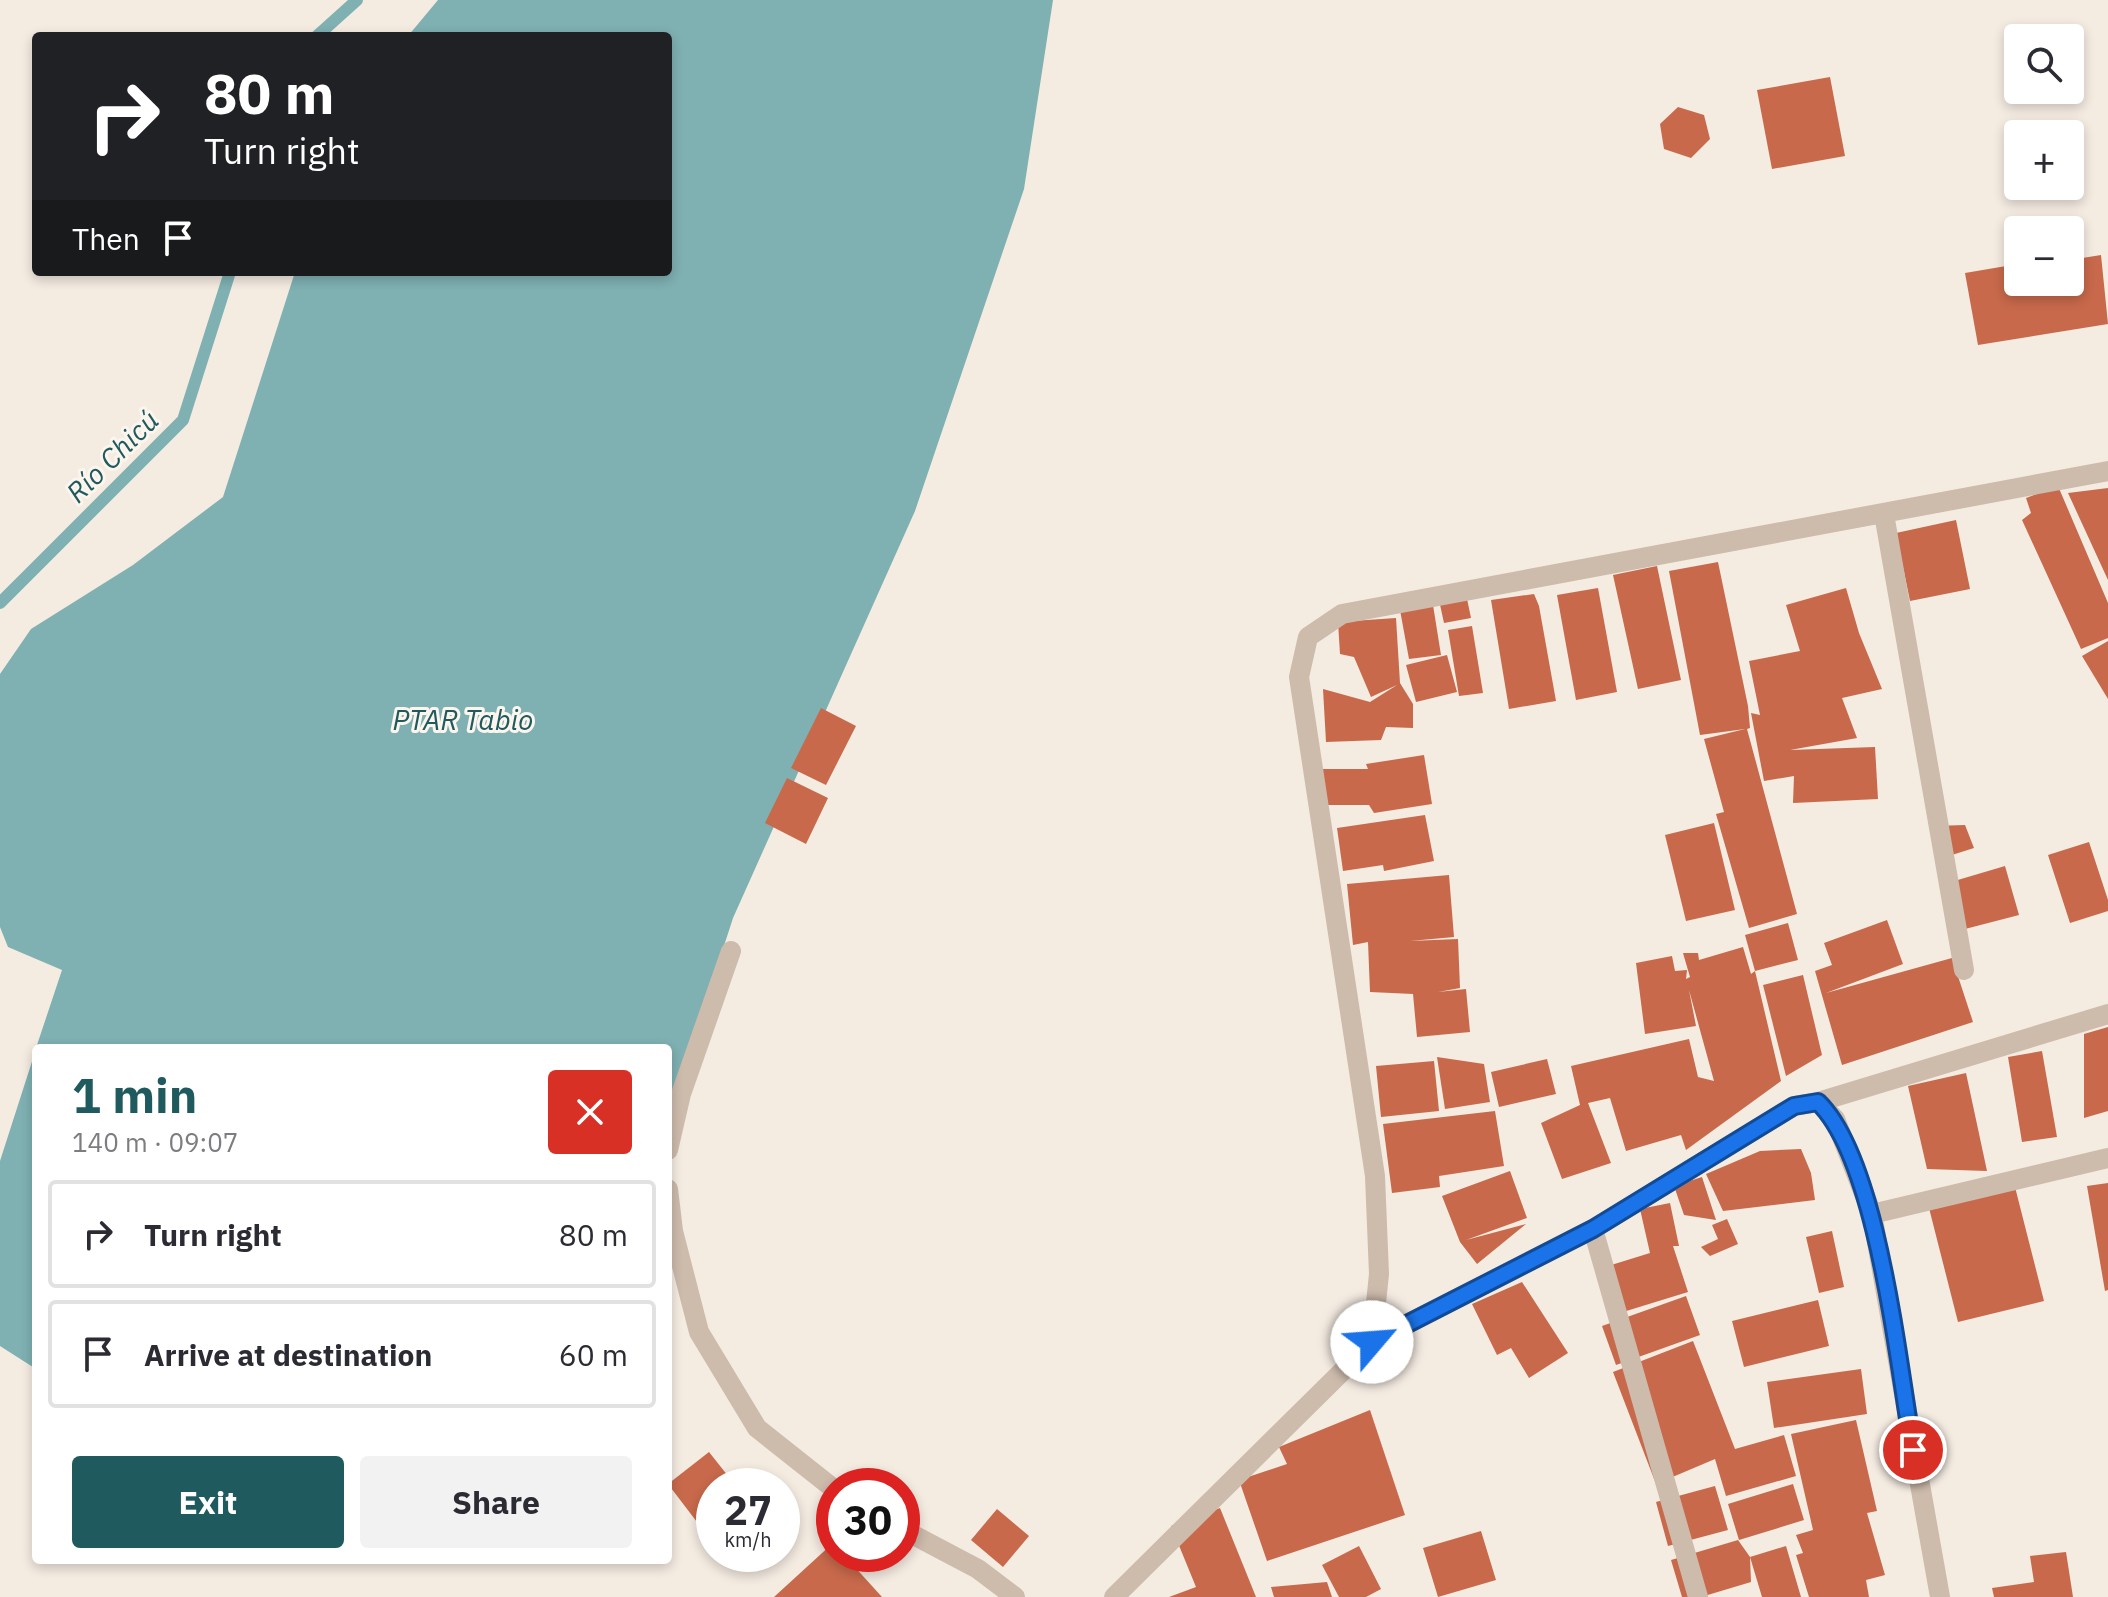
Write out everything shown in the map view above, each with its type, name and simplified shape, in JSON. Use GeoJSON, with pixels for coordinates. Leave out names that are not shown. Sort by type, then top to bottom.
{"type":"FeatureCollection","features":[{"type":"Feature","properties":{"kind":"street"},"geometry":{"type":"LineString","coordinates":[[1372,1342],[1379,1274],[1375,1176],[1299,677],[1308,637],[1342,614],[2108,471]]}},
{"type":"Feature","properties":{"kind":"street"},"geometry":{"type":"LineString","coordinates":[[1884,514],[1964,970]]}},
{"type":"Feature","properties":{"kind":"street"},"geometry":{"type":"LineString","coordinates":[[672,1133],[681,1094],[731,951]]}},
{"type":"Feature","properties":{"kind":"street"},"geometry":{"type":"LineString","coordinates":[[1114,1597],[1372,1342],[1593,1229],[1794,1106],[1818,1102],[2108,1014]]}},
{"type":"Feature","properties":{"kind":"street"},"geometry":{"type":"LineString","coordinates":[[1818,1102],[1835,1119],[1872,1214],[1940,1597]]}},
{"type":"Feature","properties":{"kind":"street"},"geometry":{"type":"LineString","coordinates":[[1872,1214],[2108,1158]]}},
{"type":"Feature","properties":{"kind":"street"},"geometry":{"type":"LineString","coordinates":[[672,1223],[699,1332],[757,1428],[816,1475]]}},
{"type":"Feature","properties":{"kind":"street"},"geometry":{"type":"LineString","coordinates":[[1593,1229],[1698,1597]]}},
{"type":"Feature","properties":{"kind":"street"},"geometry":{"type":"LineString","coordinates":[[920,1538],[978,1569],[1015,1597]]}},
{"type":"Feature","properties":{"kind":"water","name":"PTAR Tabio"},"geometry":{"type":"Polygon","coordinates":[[[438,0],[1053,0],[1024,189],[915,511],[733,918],[672,1107],[672,1044],[37,1044],[62,970],[8,947],[0,927],[0,674],[31,629],[133,565],[223,497],[294,276],[672,276],[672,32],[411,32],[438,0]]]}},
{"type":"Feature","properties":{"kind":"water"},"geometry":{"type":"Polygon","coordinates":[[[32,1061],[32,1366],[0,1346],[0,1161],[32,1061]]]}},
{"type":"Feature","properties":{"kind":"building"},"geometry":{"type":"Polygon","coordinates":[[[1830,77],[1845,156],[1772,169],[1757,90],[1830,77]]]}},
{"type":"Feature","properties":{"kind":"building"},"geometry":{"type":"Polygon","coordinates":[[[1678,107],[1704,115],[1710,139],[1691,158],[1664,149],[1660,124],[1678,107]]]}},
{"type":"Feature","properties":{"kind":"building"},"geometry":{"type":"Polygon","coordinates":[[[2101,255],[2108,324],[1978,345],[1965,273],[2004,266],[2004,296],[2084,296],[2084,258],[2101,255]]]}},
{"type":"Feature","properties":{"kind":"building"},"geometry":{"type":"Polygon","coordinates":[[[2058,486],[2108,603],[2108,638],[2081,649],[2022,520],[2031,513],[2026,498],[2058,486]]]}},
{"type":"Feature","properties":{"kind":"building"},"geometry":{"type":"Polygon","coordinates":[[[2108,488],[2108,580],[2068,493],[2108,488]]]}},
{"type":"Feature","properties":{"kind":"building"},"geometry":{"type":"Polygon","coordinates":[[[1956,520],[1970,589],[1910,601],[1896,533],[1956,520]]]}},
{"type":"Feature","properties":{"kind":"building"},"geometry":{"type":"Polygon","coordinates":[[[1718,562],[1748,706],[1750,728],[1747,729],[1797,914],[1749,928],[1716,814],[1724,812],[1704,739],[1745,729],[1700,735],[1669,571],[1718,562]]]}},
{"type":"Feature","properties":{"kind":"building"},"geometry":{"type":"Polygon","coordinates":[[[1657,566],[1681,680],[1638,689],[1613,575],[1657,566]]]}},
{"type":"Feature","properties":{"kind":"building"},"geometry":{"type":"Polygon","coordinates":[[[1598,588],[1617,692],[1576,700],[1557,595],[1598,588]]]}},
{"type":"Feature","properties":{"kind":"building"},"geometry":{"type":"Polygon","coordinates":[[[1846,588],[1859,633],[1882,689],[1842,698],[1857,738],[1790,750],[1875,747],[1878,799],[1793,803],[1794,776],[1764,781],[1751,713],[1760,715],[1749,661],[1800,651],[1786,605],[1846,588]]]}},
{"type":"Feature","properties":{"kind":"building"},"geometry":{"type":"Polygon","coordinates":[[[1466,594],[1471,618],[1444,623],[1439,600],[1466,594]]]}},
{"type":"Feature","properties":{"kind":"building"},"geometry":{"type":"Polygon","coordinates":[[[1534,594],[1539,606],[1556,701],[1509,709],[1491,600],[1534,594]]]}},
{"type":"Feature","properties":{"kind":"building"},"geometry":{"type":"Polygon","coordinates":[[[1433,605],[1441,655],[1409,659],[1400,610],[1433,605]]]}},
{"type":"Feature","properties":{"kind":"building"},"geometry":{"type":"Polygon","coordinates":[[[1396,618],[1400,683],[1413,704],[1413,728],[1386,727],[1381,740],[1326,742],[1323,689],[1370,702],[1397,685],[1371,697],[1354,657],[1340,654],[1338,622],[1396,618]]]}},
{"type":"Feature","properties":{"kind":"building"},"geometry":{"type":"Polygon","coordinates":[[[1472,626],[1483,693],[1459,696],[1448,630],[1472,626]]]}},
{"type":"Feature","properties":{"kind":"building"},"geometry":{"type":"Polygon","coordinates":[[[2108,641],[2108,699],[2082,656],[2108,641]]]}},
{"type":"Feature","properties":{"kind":"building"},"geometry":{"type":"Polygon","coordinates":[[[1447,655],[1457,692],[1416,702],[1406,665],[1447,655]]]}},
{"type":"Feature","properties":{"kind":"building"},"geometry":{"type":"Polygon","coordinates":[[[821,708],[856,726],[826,785],[791,768],[821,708]]]}},
{"type":"Feature","properties":{"kind":"building"},"geometry":{"type":"Polygon","coordinates":[[[1424,755],[1432,804],[1374,813],[1369,805],[1328,805],[1317,769],[1368,769],[1366,764],[1424,755]]]}},
{"type":"Feature","properties":{"kind":"building"},"geometry":{"type":"Polygon","coordinates":[[[787,778],[828,798],[806,844],[765,823],[787,778]]]}},
{"type":"Feature","properties":{"kind":"building"},"geometry":{"type":"Polygon","coordinates":[[[1425,815],[1434,861],[1384,871],[1383,865],[1343,871],[1337,828],[1425,815]]]}},
{"type":"Feature","properties":{"kind":"building"},"geometry":{"type":"Polygon","coordinates":[[[1714,823],[1735,910],[1686,921],[1665,835],[1714,823]]]}},
{"type":"Feature","properties":{"kind":"building"},"geometry":{"type":"Polygon","coordinates":[[[1965,825],[1974,848],[1936,860],[1934,826],[1965,825]]]}},
{"type":"Feature","properties":{"kind":"building"},"geometry":{"type":"Polygon","coordinates":[[[2089,842],[2108,900],[2108,911],[2070,923],[2048,855],[2089,842]]]}},
{"type":"Feature","properties":{"kind":"building"},"geometry":{"type":"Polygon","coordinates":[[[2005,866],[2019,915],[1965,929],[1951,882],[2005,866]]]}},
{"type":"Feature","properties":{"kind":"building"},"geometry":{"type":"Polygon","coordinates":[[[1449,875],[1454,937],[1410,941],[1458,939],[1460,988],[1438,992],[1466,989],[1470,1032],[1417,1037],[1413,994],[1370,992],[1368,942],[1353,945],[1347,884],[1449,875]]]}},
{"type":"Feature","properties":{"kind":"building"},"geometry":{"type":"Polygon","coordinates":[[[1887,920],[1903,964],[1826,993],[1952,958],[1973,1022],[1842,1065],[1815,971],[1832,965],[1824,943],[1887,920]]]}},
{"type":"Feature","properties":{"kind":"building"},"geometry":{"type":"Polygon","coordinates":[[[1788,923],[1798,960],[1755,971],[1745,935],[1788,923]]]}},
{"type":"Feature","properties":{"kind":"building"},"geometry":{"type":"Polygon","coordinates":[[[1743,947],[1751,974],[1755,971],[1781,1081],[1686,1150],[1681,1135],[1626,1151],[1610,1098],[1588,1103],[1611,1163],[1562,1179],[1541,1123],[1580,1105],[1571,1066],[1689,1039],[1698,1077],[1714,1081],[1689,990],[1696,1026],[1645,1034],[1636,963],[1672,956],[1675,971],[1687,970],[1686,979],[1690,977],[1683,953],[1698,953],[1699,960],[1743,947]]]}},
{"type":"Feature","properties":{"kind":"building"},"geometry":{"type":"Polygon","coordinates":[[[1803,975],[1822,1055],[1786,1076],[1763,985],[1803,975]]]}},
{"type":"Feature","properties":{"kind":"building"},"geometry":{"type":"Polygon","coordinates":[[[2108,1027],[2108,1111],[2084,1118],[2084,1034],[2108,1027]]]}},
{"type":"Feature","properties":{"kind":"building"},"geometry":{"type":"Polygon","coordinates":[[[2042,1051],[2057,1137],[2022,1142],[2008,1057],[2042,1051]]]}},
{"type":"Feature","properties":{"kind":"building"},"geometry":{"type":"Polygon","coordinates":[[[1437,1057],[1484,1064],[1490,1102],[1445,1109],[1437,1057]]]}},
{"type":"Feature","properties":{"kind":"building"},"geometry":{"type":"Polygon","coordinates":[[[1547,1059],[1556,1094],[1499,1107],[1491,1072],[1547,1059]]]}},
{"type":"Feature","properties":{"kind":"building"},"geometry":{"type":"Polygon","coordinates":[[[1434,1061],[1439,1111],[1381,1117],[1376,1066],[1434,1061]]]}},
{"type":"Feature","properties":{"kind":"building"},"geometry":{"type":"Polygon","coordinates":[[[1966,1073],[1987,1171],[1927,1169],[1908,1086],[1966,1073]]]}},
{"type":"Feature","properties":{"kind":"building"},"geometry":{"type":"Polygon","coordinates":[[[1495,1111],[1504,1166],[1439,1176],[1440,1187],[1392,1193],[1383,1124],[1495,1111]]]}},
{"type":"Feature","properties":{"kind":"building"},"geometry":{"type":"Polygon","coordinates":[[[1801,1149],[1811,1173],[1815,1200],[1723,1211],[1706,1174],[1760,1151],[1801,1149]]]}},
{"type":"Feature","properties":{"kind":"building"},"geometry":{"type":"Polygon","coordinates":[[[1510,1171],[1527,1218],[1466,1240],[1526,1224],[1477,1264],[1460,1242],[1442,1196],[1510,1171]]]}},
{"type":"Feature","properties":{"kind":"building"},"geometry":{"type":"Polygon","coordinates":[[[1702,1177],[1716,1220],[1684,1215],[1674,1186],[1702,1177]]]}},
{"type":"Feature","properties":{"kind":"building"},"geometry":{"type":"Polygon","coordinates":[[[2108,1183],[2108,1290],[2105,1291],[2087,1186],[2108,1183]]]}},
{"type":"Feature","properties":{"kind":"building"},"geometry":{"type":"Polygon","coordinates":[[[2015,1187],[2044,1301],[1958,1322],[1929,1208],[2015,1187]]]}},
{"type":"Feature","properties":{"kind":"building"},"geometry":{"type":"Polygon","coordinates":[[[1670,1203],[1679,1246],[1673,1246],[1688,1292],[1623,1312],[1608,1266],[1650,1253],[1640,1209],[1670,1203]]]}},
{"type":"Feature","properties":{"kind":"building"},"geometry":{"type":"Polygon","coordinates":[[[1727,1219],[1738,1244],[1710,1256],[1701,1247],[1718,1239],[1712,1225],[1727,1219]]]}},
{"type":"Feature","properties":{"kind":"building"},"geometry":{"type":"Polygon","coordinates":[[[1832,1231],[1844,1287],[1819,1293],[1806,1237],[1832,1231]]]}},
{"type":"Feature","properties":{"kind":"building"},"geometry":{"type":"Polygon","coordinates":[[[1522,1282],[1568,1353],[1529,1378],[1511,1348],[1497,1355],[1472,1304],[1522,1282]]]}},
{"type":"Feature","properties":{"kind":"building"},"geometry":{"type":"Polygon","coordinates":[[[1686,1296],[1700,1335],[1616,1365],[1602,1326],[1686,1296]]]}},
{"type":"Feature","properties":{"kind":"building"},"geometry":{"type":"Polygon","coordinates":[[[1818,1300],[1829,1346],[1744,1367],[1732,1321],[1818,1300]]]}},
{"type":"Feature","properties":{"kind":"building"},"geometry":{"type":"Polygon","coordinates":[[[1693,1341],[1735,1449],[1784,1435],[1796,1476],[1726,1496],[1715,1459],[1656,1484],[1613,1372],[1693,1341]]]}},
{"type":"Feature","properties":{"kind":"building"},"geometry":{"type":"Polygon","coordinates":[[[1861,1369],[1867,1414],[1774,1428],[1767,1382],[1861,1369]]]}},
{"type":"Feature","properties":{"kind":"building"},"geometry":{"type":"Polygon","coordinates":[[[1370,1410],[1405,1515],[1267,1561],[1239,1480],[1287,1464],[1279,1447],[1370,1410]]]}},
{"type":"Feature","properties":{"kind":"building"},"geometry":{"type":"Polygon","coordinates":[[[1856,1420],[1877,1511],[1867,1513],[1885,1575],[1866,1580],[1869,1597],[1809,1597],[1796,1555],[1803,1553],[1796,1535],[1813,1530],[1791,1434],[1856,1420]]]}},
{"type":"Feature","properties":{"kind":"building"},"geometry":{"type":"Polygon","coordinates":[[[709,1452],[722,1468],[696,1468],[696,1521],[672,1489],[672,1481],[709,1452]]]}},
{"type":"Feature","properties":{"kind":"building"},"geometry":{"type":"Polygon","coordinates":[[[1793,1484],[1804,1520],[1739,1540],[1728,1504],[1793,1484]]]}},
{"type":"Feature","properties":{"kind":"building"},"geometry":{"type":"Polygon","coordinates":[[[1715,1486],[1728,1530],[1668,1546],[1656,1502],[1715,1486]]]}},
{"type":"Feature","properties":{"kind":"building"},"geometry":{"type":"Polygon","coordinates":[[[1220,1508],[1256,1597],[1169,1597],[1196,1587],[1171,1526],[1220,1508]]]}},
{"type":"Feature","properties":{"kind":"building"},"geometry":{"type":"Polygon","coordinates":[[[997,1509],[1029,1536],[1003,1567],[971,1540],[997,1509]]]}},
{"type":"Feature","properties":{"kind":"building"},"geometry":{"type":"Polygon","coordinates":[[[1481,1531],[1496,1580],[1438,1597],[1423,1548],[1481,1531]]]}},
{"type":"Feature","properties":{"kind":"building"},"geometry":{"type":"Polygon","coordinates":[[[1738,1540],[1750,1557],[1751,1582],[1701,1597],[1682,1597],[1671,1560],[1738,1540]]]}},
{"type":"Feature","properties":{"kind":"building"},"geometry":{"type":"Polygon","coordinates":[[[1359,1546],[1381,1589],[1366,1597],[1339,1597],[1322,1565],[1359,1546]]]}},
{"type":"Feature","properties":{"kind":"building"},"geometry":{"type":"Polygon","coordinates":[[[1786,1546],[1801,1597],[1762,1597],[1750,1557],[1786,1546]]]}},
{"type":"Feature","properties":{"kind":"building"},"geometry":{"type":"Polygon","coordinates":[[[2066,1552],[2073,1597],[1994,1597],[1992,1588],[2034,1582],[2030,1556],[2066,1552]]]}},
{"type":"Feature","properties":{"kind":"building"},"geometry":{"type":"Polygon","coordinates":[[[816,1559],[816,1572],[859,1572],[882,1597],[774,1597],[816,1559]]]}},
{"type":"Feature","properties":{"kind":"building"},"geometry":{"type":"Polygon","coordinates":[[[1327,1582],[1332,1597],[1274,1597],[1271,1587],[1327,1582]]]}},
{"type":"Feature","properties":{"kind":"waterway","name":"Río Chicú"},"geometry":{"type":"LineString","coordinates":[[321,32],[357,0]]}},
{"type":"Feature","properties":{"kind":"waterway","name":"Río Chicú"},"geometry":{"type":"LineString","coordinates":[[0,603],[183,420],[229,276]]}},
{"type":"Feature","properties":{"kind":"route"},"geometry":{"type":"LineString","coordinates":[[1372,1342],[1593,1229],[1794,1106],[1818,1102],[1835,1119],[1872,1214],[1913,1450]]}}]}
